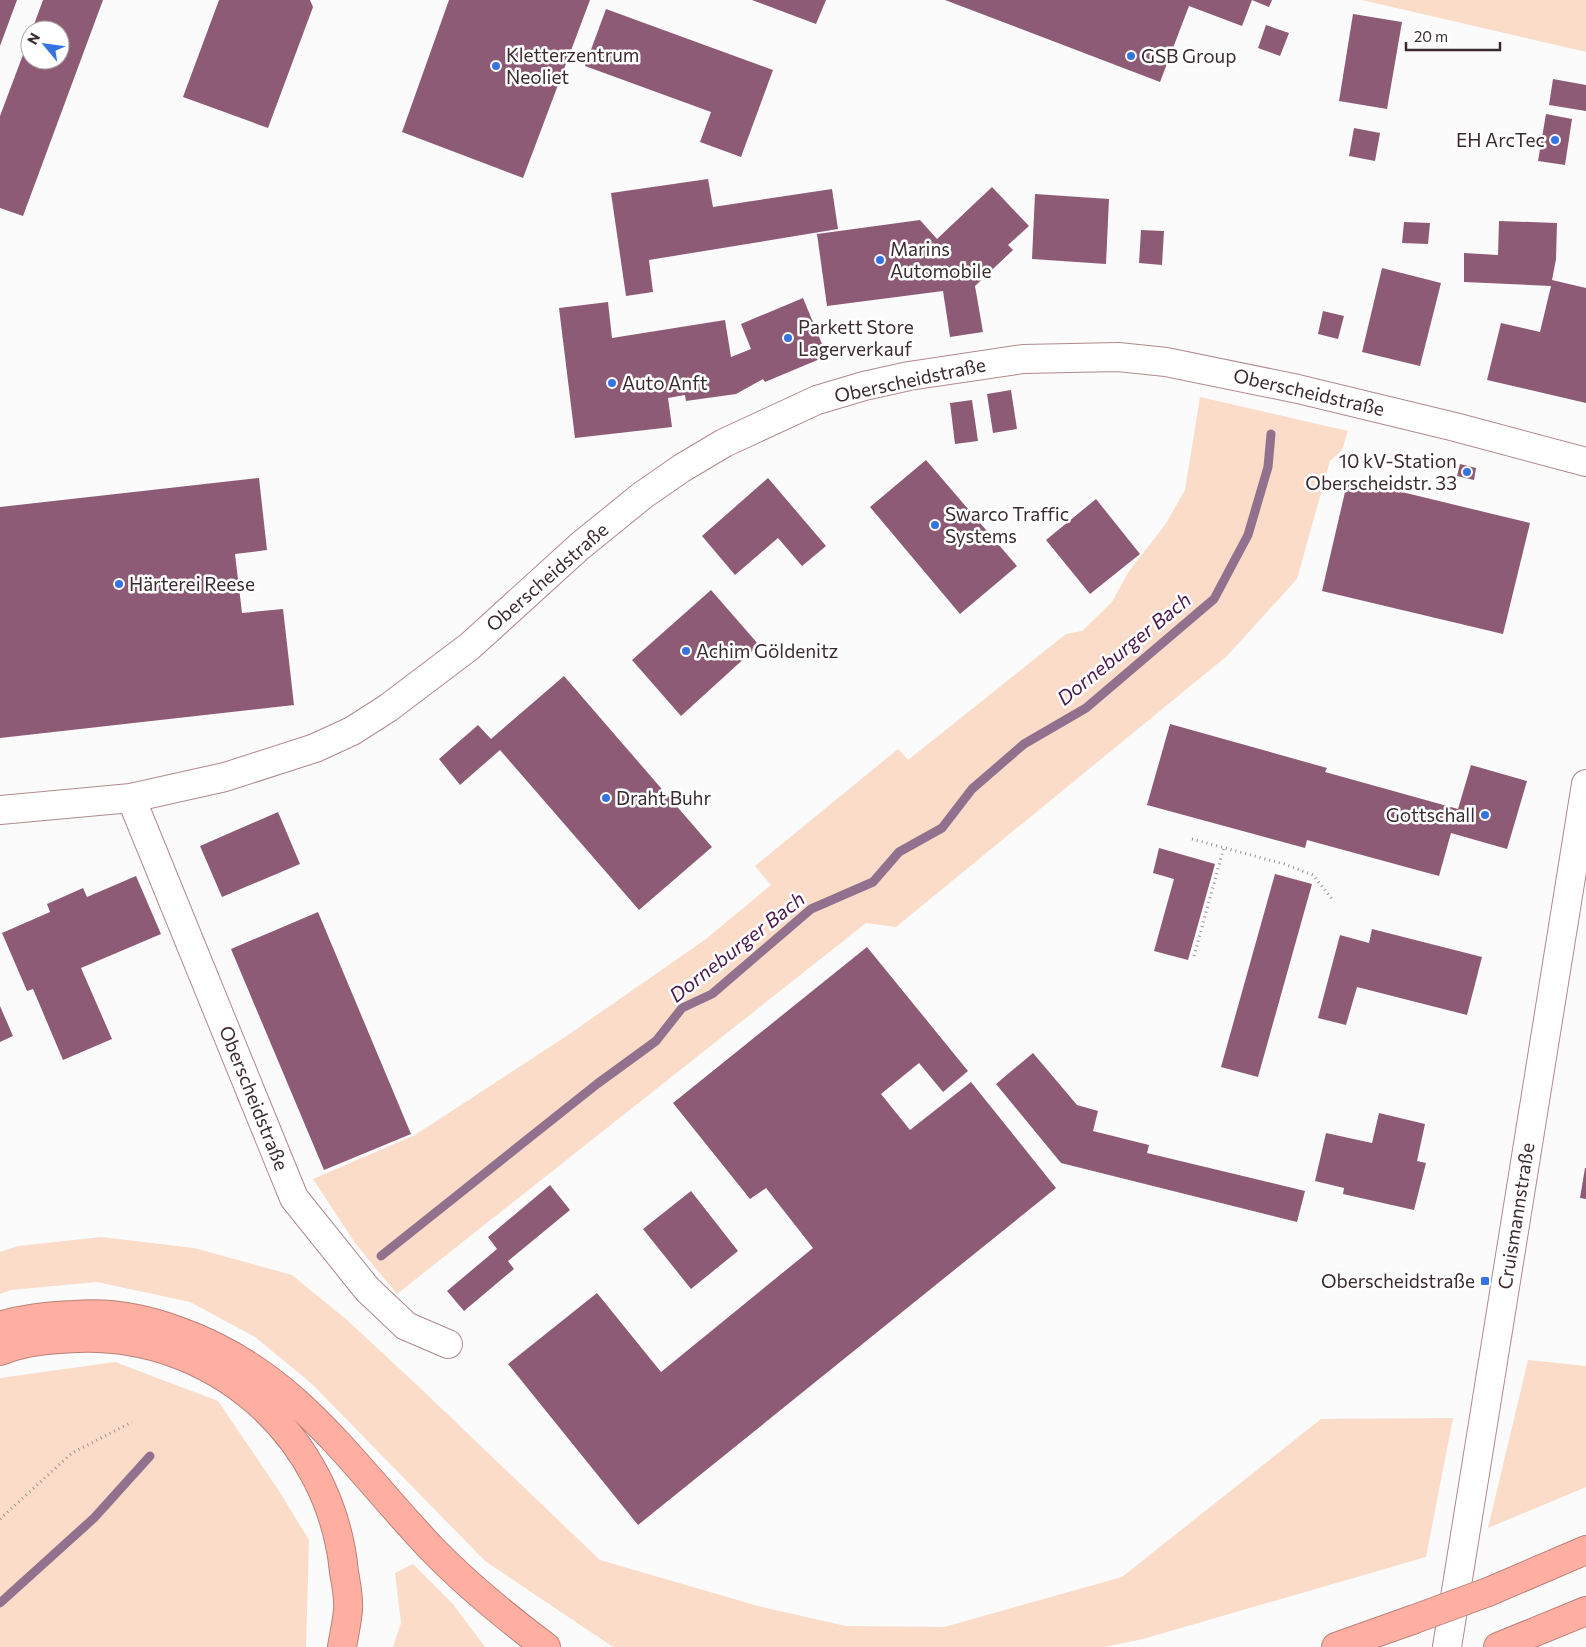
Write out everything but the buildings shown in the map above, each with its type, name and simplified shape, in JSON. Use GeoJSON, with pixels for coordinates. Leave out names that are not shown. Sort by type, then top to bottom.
{"type":"FeatureCollection","features":[{"type":"Feature","properties":{"kind":"highway"},"geometry":{"type":"LineString","coordinates":[[0,1326],[44,1317],[103,1313],[152,1322],[198,1338],[253,1367],[290,1395],[329,1432],[432,1549],[490,1605],[546,1647]]}},
{"type":"Feature","properties":{"kind":"highway"},"geometry":{"type":"LineString","coordinates":[[0,1351],[47,1339],[64,1338],[107,1337],[148,1344],[201,1363],[238,1385],[274,1416],[305,1455],[326,1495],[342,1549],[348,1609],[342,1647]]}},
{"type":"Feature","properties":{"kind":"highway"},"geometry":{"type":"LineString","coordinates":[[1336,1647],[1488,1592],[1586,1550]]}},
{"type":"Feature","properties":{"kind":"highway"},"geometry":{"type":"LineString","coordinates":[[1498,1647],[1586,1611]]}},
{"type":"Feature","properties":{"kind":"street","name":"Oberscheidstraße"},"geometry":{"type":"LineString","coordinates":[[0,810],[131,798],[225,777],[315,748],[352,731],[388,708],[470,646],[580,546],[643,495],[682,468],[770,420],[817,400],[864,386],[968,365],[1023,359],[1118,357],[1166,362],[1307,391],[1455,426],[1586,462]]}},
{"type":"Feature","properties":{"kind":"street","name":"Cruismannstraße"},"geometry":{"type":"LineString","coordinates":[[1447,1647],[1585,796]]}},
{"type":"Feature","properties":{"kind":"street","name":"Oberscheidstraße"},"geometry":{"type":"LineString","coordinates":[[131,798],[294,1198],[367,1289],[406,1326],[448,1344]]}},
{"type":"Feature","properties":{"kind":"path"},"geometry":{"type":"LineString","coordinates":[[1192,839],[1284,864],[1313,875],[1332,899]]}},
{"type":"Feature","properties":{"kind":"path"},"geometry":{"type":"LineString","coordinates":[[1194,956],[1224,847]]}},
{"type":"Feature","properties":{"kind":"path"},"geometry":{"type":"LineString","coordinates":[[0,1519],[72,1453],[132,1422]]}},
{"type":"Feature","properties":{"kind":"shaded area"},"geometry":{"type":"Polygon","coordinates":[[[1362,0],[1586,0],[1586,52],[1362,0]]]}},
{"type":"Feature","properties":{"kind":"shaded area"},"geometry":{"type":"Polygon","coordinates":[[[1200,397],[1348,431],[1342,450],[1330,461],[1297,579],[1227,656],[896,927],[866,923],[397,1294],[355,1243],[313,1179],[415,1135],[568,1035],[706,939],[771,885],[755,866],[898,749],[908,760],[1066,634],[1082,631],[1112,602],[1129,571],[1165,525],[1185,490],[1200,397]]]}},
{"type":"Feature","properties":{"kind":"shaded area"},"geometry":{"type":"Polygon","coordinates":[[[101,1237],[194,1248],[292,1275],[347,1320],[600,1560],[758,1606],[846,1626],[944,1627],[1122,1577],[1321,1419],[1453,1418],[1426,1557],[1143,1639],[1104,1647],[613,1647],[485,1561],[312,1384],[255,1337],[190,1302],[97,1282],[11,1290],[0,1294],[0,1252],[18,1246],[101,1237]]]}},
{"type":"Feature","properties":{"kind":"shaded area"},"geometry":{"type":"Polygon","coordinates":[[[1528,1360],[1586,1366],[1586,1487],[1488,1528],[1528,1360]]]}},
{"type":"Feature","properties":{"kind":"shaded area"},"geometry":{"type":"Polygon","coordinates":[[[115,1362],[218,1401],[279,1491],[309,1540],[306,1647],[0,1647],[0,1378],[115,1362]]]}},
{"type":"Feature","properties":{"kind":"shaded area"},"geometry":{"type":"Polygon","coordinates":[[[413,1564],[452,1603],[485,1647],[393,1647],[401,1623],[395,1573],[413,1564]]]}},
{"type":"Feature","properties":{"kind":"waterway","name":"Dorneburger Bach"},"geometry":{"type":"LineString","coordinates":[[381,1256],[597,1084],[656,1041],[682,1008],[712,994],[811,909],[873,882],[899,852],[942,828],[972,789],[1024,744],[1086,708],[1214,599],[1248,535],[1268,467],[1271,434]]}},
{"type":"Feature","properties":{"kind":"waterway","name":"Dorneburger Bach"},"geometry":{"type":"LineString","coordinates":[[0,1603],[94,1518],[150,1456]]}},
{"type":"Feature","properties":{"kind":"place","name":"GSB Group"},"geometry":{"type":"Point","coordinates":[1131,56]}},
{"type":"Feature","properties":{"kind":"place","name":"Kletterzentrum Neoliet"},"geometry":{"type":"Point","coordinates":[496,66]}},
{"type":"Feature","properties":{"kind":"place","name":"EH ArcTec"},"geometry":{"type":"Point","coordinates":[1555,140]}},
{"type":"Feature","properties":{"kind":"place","name":"Marins Automobile"},"geometry":{"type":"Point","coordinates":[880,260]}},
{"type":"Feature","properties":{"kind":"place","name":"Parkett Store Lagerverkauf"},"geometry":{"type":"Point","coordinates":[788,338]}},
{"type":"Feature","properties":{"kind":"place","name":"Auto Anft"},"geometry":{"type":"Point","coordinates":[612,383]}},
{"type":"Feature","properties":{"kind":"place","name":"10 kV-Station Oberscheidstr. 33"},"geometry":{"type":"Point","coordinates":[1467,472]}},
{"type":"Feature","properties":{"kind":"place","name":"Swarco Traffic Systems"},"geometry":{"type":"Point","coordinates":[935,525]}},
{"type":"Feature","properties":{"kind":"place","name":"Härterei Reese"},"geometry":{"type":"Point","coordinates":[119,584]}},
{"type":"Feature","properties":{"kind":"place","name":"Achim Göldenitz"},"geometry":{"type":"Point","coordinates":[686,651]}},
{"type":"Feature","properties":{"kind":"place","name":"Draht Buhr"},"geometry":{"type":"Point","coordinates":[606,798]}},
{"type":"Feature","properties":{"kind":"place","name":"Gottschall"},"geometry":{"type":"Point","coordinates":[1485,815]}},
{"type":"Feature","properties":{"kind":"place","name":"Oberscheidstraße"},"geometry":{"type":"Point","coordinates":[1485,1281]}}]}
